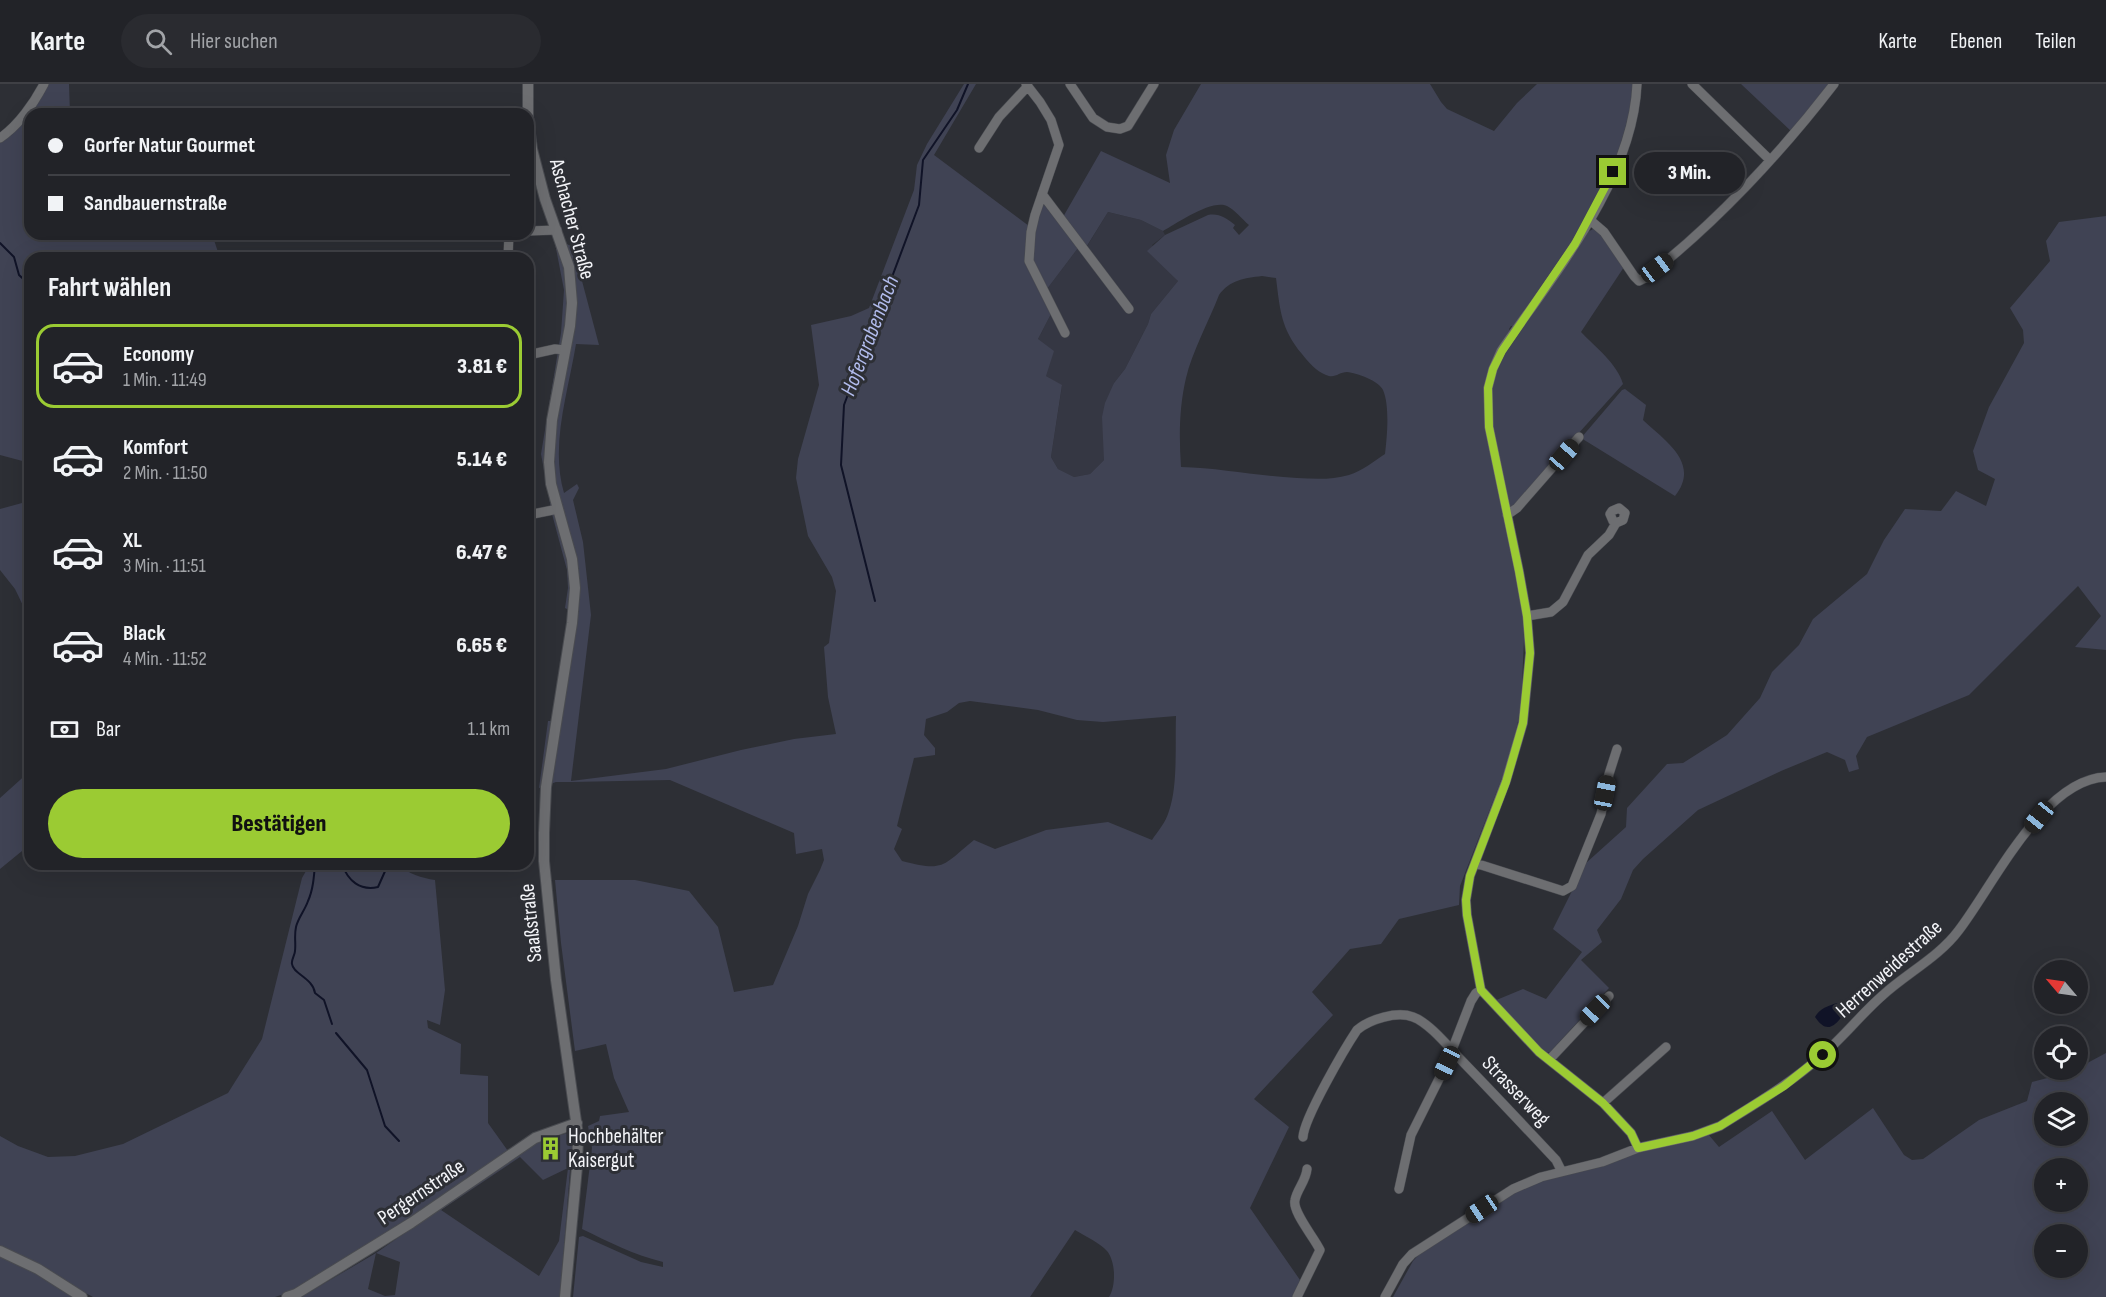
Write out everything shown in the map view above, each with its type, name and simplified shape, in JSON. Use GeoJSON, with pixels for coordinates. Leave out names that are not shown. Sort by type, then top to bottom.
{"type":"FeatureCollection","features":[{"type":"Feature","properties":{"kind":"street"},"geometry":{"type":"LineString","coordinates":[[29,108],[44,84]]}},
{"type":"Feature","properties":{"kind":"street","name":"Aschacher Straße"},"geometry":{"type":"LineString","coordinates":[[528,84],[528,108]]}},
{"type":"Feature","properties":{"kind":"street"},"geometry":{"type":"LineString","coordinates":[[1070,84],[1093,118],[1107,127],[1119,129],[1128,126],[1154,84]]}},
{"type":"Feature","properties":{"kind":"street"},"geometry":{"type":"LineString","coordinates":[[1637,84],[1631,127],[1621,156],[1590,220],[1502,351],[1493,369],[1488,388],[1489,427],[1527,616],[1530,653],[1523,723],[1506,782],[1474,863],[1466,900],[1481,990],[1523,1036],[1603,1103],[1631,1133],[1638,1148]]}},
{"type":"Feature","properties":{"kind":"street"},"geometry":{"type":"LineString","coordinates":[[1692,84],[1770,160]]}},
{"type":"Feature","properties":{"kind":"street"},"geometry":{"type":"LineString","coordinates":[[1590,220],[1604,232],[1639,281],[1686,245],[1793,135],[1834,84]]}},
{"type":"Feature","properties":{"kind":"street"},"geometry":{"type":"LineString","coordinates":[[979,148],[999,117],[1027,85],[1051,120],[1059,140],[1057,155],[1031,232],[1029,261],[1065,333]]}},
{"type":"Feature","properties":{"kind":"street"},"geometry":{"type":"LineString","coordinates":[[0,137],[9,132],[24,114]]}},
{"type":"Feature","properties":{"kind":"street","name":"Aschacher Straße"},"geometry":{"type":"LineString","coordinates":[[534,157],[545,200],[569,267],[571,315],[562,365]]}},
{"type":"Feature","properties":{"kind":"street"},"geometry":{"type":"LineString","coordinates":[[1042,194],[1129,309]]}},
{"type":"Feature","properties":{"kind":"street"},"geometry":{"type":"LineString","coordinates":[[534,231],[557,230]]}},
{"type":"Feature","properties":{"kind":"street"},"geometry":{"type":"LineString","coordinates":[[534,354],[555,349],[566,350]]}},
{"type":"Feature","properties":{"kind":"street","name":"Saaßstraße"},"geometry":{"type":"LineString","coordinates":[[562,365],[549,442],[549,462],[551,484],[572,559],[575,588],[572,623],[546,787],[544,861],[556,980],[577,1123],[577,1167],[565,1297]]}},
{"type":"Feature","properties":{"kind":"street"},"geometry":{"type":"LineString","coordinates":[[1507,515],[1517,508],[1579,437]]}},
{"type":"Feature","properties":{"kind":"street"},"geometry":{"type":"LineString","coordinates":[[534,514],[558,509]]}},
{"type":"Feature","properties":{"kind":"street"},"geometry":{"type":"LineString","coordinates":[[1527,616],[1551,612],[1557,608],[1568,594],[1588,555],[1609,535],[1616,523]]}},
{"type":"Feature","properties":{"kind":"street"},"geometry":{"type":"LineString","coordinates":[[1474,863],[1563,891],[1568,890],[1572,886],[1601,814],[1617,749]]}},
{"type":"Feature","properties":{"kind":"street","name":"Herrenweidestraße"},"geometry":{"type":"LineString","coordinates":[[1385,1297],[1403,1264],[1422,1246],[1513,1189],[1562,1170],[1602,1162],[1638,1148],[1693,1136],[1714,1128],[1795,1078],[1823,1055],[1882,996],[1953,938],[2013,850],[2050,806],[2080,784],[2091,779],[2106,777]]}},
{"type":"Feature","properties":{"kind":"street"},"geometry":{"type":"LineString","coordinates":[[1399,1189],[1411,1136],[1452,1051],[1473,997],[1481,990]]}},
{"type":"Feature","properties":{"kind":"street"},"geometry":{"type":"LineString","coordinates":[[1549,1060],[1609,996]]}},
{"type":"Feature","properties":{"kind":"street","name":"Strasserweg"},"geometry":{"type":"LineString","coordinates":[[1303,1137],[1311,1114],[1353,1035],[1362,1025],[1395,1015],[1405,1015],[1424,1023],[1556,1160],[1562,1170]]}},
{"type":"Feature","properties":{"kind":"street"},"geometry":{"type":"LineString","coordinates":[[1603,1103],[1666,1047]]}},
{"type":"Feature","properties":{"kind":"street","name":"Pergernstraße"},"geometry":{"type":"LineString","coordinates":[[287,1297],[296,1294],[411,1223],[535,1138],[577,1123]]}},
{"type":"Feature","properties":{"kind":"street"},"geometry":{"type":"LineString","coordinates":[[1297,1297],[1320,1250],[1294,1203],[1307,1169]]}},
{"type":"Feature","properties":{"kind":"street"},"geometry":{"type":"LineString","coordinates":[[0,1251],[38,1269],[82,1297]]}},
{"type":"Feature","properties":{"kind":"shaded area"},"geometry":{"type":"Polygon","coordinates":[[[49,84],[69,84],[70,108],[36,108],[49,84]]]}},
{"type":"Feature","properties":{"kind":"shaded area"},"geometry":{"type":"Polygon","coordinates":[[[964,84],[976,84],[934,155],[1029,226],[1027,253],[1051,314],[1038,339],[1054,351],[1046,376],[1062,385],[1051,457],[1058,469],[1074,477],[1090,474],[1104,460],[1102,417],[1105,403],[1114,383],[1125,369],[1151,314],[1178,281],[1147,251],[1165,235],[1208,215],[1219,215],[1229,220],[1235,225],[1233,228],[1239,235],[1249,225],[1236,212],[1221,205],[1195,213],[1163,231],[1141,220],[1108,212],[1085,249],[1063,217],[1101,151],[1170,183],[1166,155],[1174,130],[1201,84],[1430,84],[1447,109],[1494,131],[1517,103],[1537,84],[1634,84],[1630,110],[1618,153],[1607,180],[1579,230],[1547,279],[1514,326],[1509,329],[1488,373],[1498,492],[1522,609],[1524,639],[1521,707],[1511,755],[1460,886],[1459,905],[1399,919],[1381,944],[1350,949],[1312,992],[1333,1015],[1254,1099],[1289,1127],[1250,1208],[1300,1280],[1293,1297],[1109,1297],[1114,1274],[1110,1256],[1100,1245],[1075,1230],[1030,1297],[573,1297],[579,1237],[583,1236],[641,1262],[663,1267],[663,1262],[632,1252],[582,1229],[592,1148],[588,1126],[599,1121],[600,1116],[629,1112],[614,1078],[606,1044],[575,1051],[555,880],[635,880],[689,891],[718,927],[734,992],[773,985],[798,926],[808,894],[824,860],[822,849],[796,854],[794,833],[670,780],[556,782],[539,788],[548,721],[551,721],[569,610],[565,608],[568,588],[567,570],[552,514],[541,454],[561,333],[564,290],[554,238],[573,247],[599,345],[576,344],[560,438],[560,475],[564,493],[577,484],[579,488],[573,500],[583,542],[591,615],[571,781],[666,769],[794,739],[836,734],[828,697],[824,647],[829,643],[836,591],[832,577],[808,536],[796,478],[798,459],[819,385],[811,325],[851,316],[869,308],[914,190],[917,165],[927,144],[964,84]],[[1262,276],[1238,281],[1223,290],[1196,347],[1182,400],[1181,467],[1317,479],[1343,477],[1359,471],[1385,454],[1387,413],[1383,390],[1362,376],[1347,372],[1329,376],[1312,366],[1295,345],[1286,327],[1280,310],[1276,278],[1262,276]],[[970,701],[959,703],[947,712],[926,719],[924,735],[935,748],[935,755],[914,758],[897,826],[902,829],[894,849],[902,861],[935,866],[948,861],[974,840],[995,849],[1046,830],[1108,822],[1152,840],[1162,826],[1172,801],[1175,777],[1176,716],[1103,722],[1077,720],[1038,710],[970,701]]]}},
{"type":"Feature","properties":{"kind":"shaded area"},"geometry":{"type":"Polygon","coordinates":[[[1741,84],[1832,84],[1792,132],[1741,84]]]}},
{"type":"Feature","properties":{"kind":"shaded area"},"geometry":{"type":"Polygon","coordinates":[[[24,117],[24,240],[214,240],[218,252],[24,252],[24,461],[0,455],[0,141],[24,117]]]}},
{"type":"Feature","properties":{"kind":"shaded area"},"geometry":{"type":"Polygon","coordinates":[[[1043,203],[1078,248],[1047,289],[1032,259],[1033,230],[1043,203]]]}},
{"type":"Feature","properties":{"kind":"shaded area"},"geometry":{"type":"Polygon","coordinates":[[[1108,212],[1141,220],[1163,231],[1165,235],[1152,245],[1178,281],[1151,314],[1125,369],[1114,383],[1104,460],[1090,474],[1074,477],[1058,469],[1051,457],[1062,386],[1046,376],[1038,339],[1051,314],[1047,289],[1078,248],[1086,248],[1108,212]]]}},
{"type":"Feature","properties":{"kind":"shaded area"},"geometry":{"type":"Polygon","coordinates":[[[2106,216],[2106,650],[2075,647],[2101,616],[2078,586],[1969,695],[1867,737],[1856,756],[1859,769],[1849,772],[1845,760],[1827,752],[1698,810],[1633,870],[1621,899],[1597,930],[1602,942],[1581,960],[1609,988],[1550,1052],[1545,1053],[1494,1001],[1523,989],[1546,999],[1582,952],[1553,929],[1586,863],[1626,827],[1627,808],[1667,764],[1683,763],[1727,735],[1760,698],[1772,672],[1799,645],[1813,619],[1867,574],[1884,540],[1905,509],[1941,511],[1956,491],[1986,506],[1995,479],[1978,470],[1973,451],[1989,407],[2024,343],[2023,330],[2010,308],[2050,261],[2046,241],[2059,222],[2106,216]]]}},
{"type":"Feature","properties":{"kind":"shaded area"},"geometry":{"type":"Polygon","coordinates":[[[1593,229],[1597,230],[1624,267],[1581,332],[1611,362],[1623,384],[1512,507],[1493,433],[1491,394],[1500,360],[1586,233],[1593,229]]]}},
{"type":"Feature","properties":{"kind":"shaded area"},"geometry":{"type":"Polygon","coordinates":[[[1625,389],[1646,405],[1643,420],[1670,445],[1682,463],[1684,473],[1682,484],[1675,496],[1581,438],[1625,389]]]}},
{"type":"Feature","properties":{"kind":"shaded area"},"geometry":{"type":"Polygon","coordinates":[[[24,501],[24,608],[15,589],[0,570],[0,509],[24,501]]]}},
{"type":"Feature","properties":{"kind":"shaded area"},"geometry":{"type":"Polygon","coordinates":[[[24,776],[24,852],[0,869],[0,798],[24,776]]]}},
{"type":"Feature","properties":{"kind":"shaded area"},"geometry":{"type":"Polygon","coordinates":[[[307,870],[406,870],[435,880],[445,990],[440,1025],[427,1020],[428,1028],[461,1044],[460,1074],[488,1076],[488,1123],[508,1151],[392,1229],[293,1291],[275,1297],[93,1297],[0,1247],[0,1136],[18,1146],[48,1157],[75,1156],[123,1144],[228,1093],[262,1039],[302,878],[307,870]]]}},
{"type":"Feature","properties":{"kind":"shaded area"},"geometry":{"type":"Polygon","coordinates":[[[1837,1003],[1846,1005],[1845,1011],[1834,1025],[1824,1026],[1815,1017],[1819,1011],[1837,1003]]]}},
{"type":"Feature","properties":{"kind":"shaded area"},"geometry":{"type":"Polygon","coordinates":[[[2106,1053],[2106,1297],[1393,1297],[1413,1261],[1422,1251],[1504,1198],[1529,1185],[1652,1147],[1708,1134],[1719,1147],[1772,1111],[1805,1160],[1873,1108],[1904,1155],[1912,1160],[1923,1159],[1979,1120],[2027,1101],[2032,1082],[2088,1080],[2088,1063],[2106,1053]]]}},
{"type":"Feature","properties":{"kind":"shaded area"},"geometry":{"type":"Polygon","coordinates":[[[569,1133],[572,1137],[560,1297],[301,1297],[376,1253],[538,1140],[569,1133]],[[520,1157],[441,1210],[539,1276],[559,1241],[568,1168],[543,1180],[520,1157]],[[376,1253],[368,1289],[385,1296],[395,1295],[400,1262],[376,1253]]]}},
{"type":"Feature","properties":{"kind":"shaded area"},"geometry":{"type":"Polygon","coordinates":[[[0,1255],[36,1274],[72,1297],[0,1297],[0,1255]]]}},
{"type":"Feature","properties":{"kind":"waterway","name":"Hofergrabenbach"},"geometry":{"type":"LineString","coordinates":[[875,601],[841,465],[844,405],[919,205],[923,160],[957,110],[968,84]]}},
{"type":"Feature","properties":{"kind":"waterway"},"geometry":{"type":"LineString","coordinates":[[0,243],[14,257],[19,275],[24,280]]}},
{"type":"Feature","properties":{"kind":"waterway"},"geometry":{"type":"LineString","coordinates":[[315,870],[311,892],[296,927],[292,964],[293,968],[311,984],[315,993],[324,1000],[332,1024]]}},
{"type":"Feature","properties":{"kind":"waterway"},"geometry":{"type":"LineString","coordinates":[[345,870],[351,880],[360,886],[372,888],[378,887],[386,870]]}},
{"type":"Feature","properties":{"kind":"waterway"},"geometry":{"type":"LineString","coordinates":[[336,1033],[367,1070],[385,1126],[399,1141]]}},
{"type":"Feature","properties":{"kind":"place","name":"Hochbehälter Kaisergut"},"geometry":{"type":"Point","coordinates":[550,1148]}},
{"type":"Feature","properties":{"kind":"route"},"geometry":{"type":"LineString","coordinates":[[1613,172],[1590,220],[1502,351],[1493,369],[1488,388],[1489,427],[1519,571],[1527,616],[1530,653],[1523,723],[1518,743],[1467,888],[1467,915],[1481,990],[1539,1052],[1603,1103],[1631,1133],[1638,1148],[1693,1136],[1720,1126],[1784,1086],[1823,1055]]}}]}
